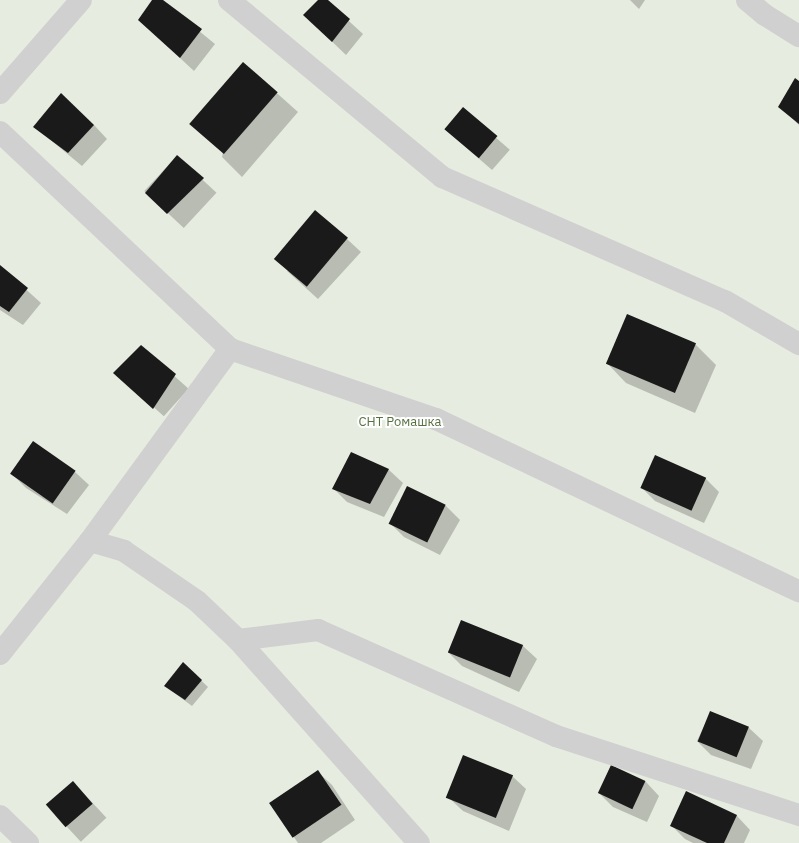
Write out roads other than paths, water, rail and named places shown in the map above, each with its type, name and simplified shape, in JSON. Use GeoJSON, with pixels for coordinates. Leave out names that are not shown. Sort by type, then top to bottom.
{"type":"FeatureCollection","features":[{"type":"Feature","properties":{"kind":"street"},"geometry":{"type":"LineString","coordinates":[[0,93],[81,0]]}},
{"type":"Feature","properties":{"kind":"street"},"geometry":{"type":"LineString","coordinates":[[229,0],[442,177],[726,301],[799,344]]}},
{"type":"Feature","properties":{"kind":"street"},"geometry":{"type":"LineString","coordinates":[[747,0],[765,15],[799,36]]}},
{"type":"Feature","properties":{"kind":"street"},"geometry":{"type":"LineString","coordinates":[[0,132],[230,349],[436,419],[799,591]]}},
{"type":"Feature","properties":{"kind":"street"},"geometry":{"type":"LineString","coordinates":[[0,654],[90,541],[230,349]]}},
{"type":"Feature","properties":{"kind":"street"},"geometry":{"type":"LineString","coordinates":[[90,541],[130,556],[197,601],[238,640],[419,843]]}},
{"type":"Feature","properties":{"kind":"street"},"geometry":{"type":"LineString","coordinates":[[238,640],[318,630],[556,736],[799,815]]}},
{"type":"Feature","properties":{"kind":"street"},"geometry":{"type":"LineString","coordinates":[[0,816],[28,843]]}},
{"type":"Feature","properties":{"kind":"park label","name":"СНТ Ромашка"},"geometry":{"type":"Point","coordinates":[400,422]}}]}
